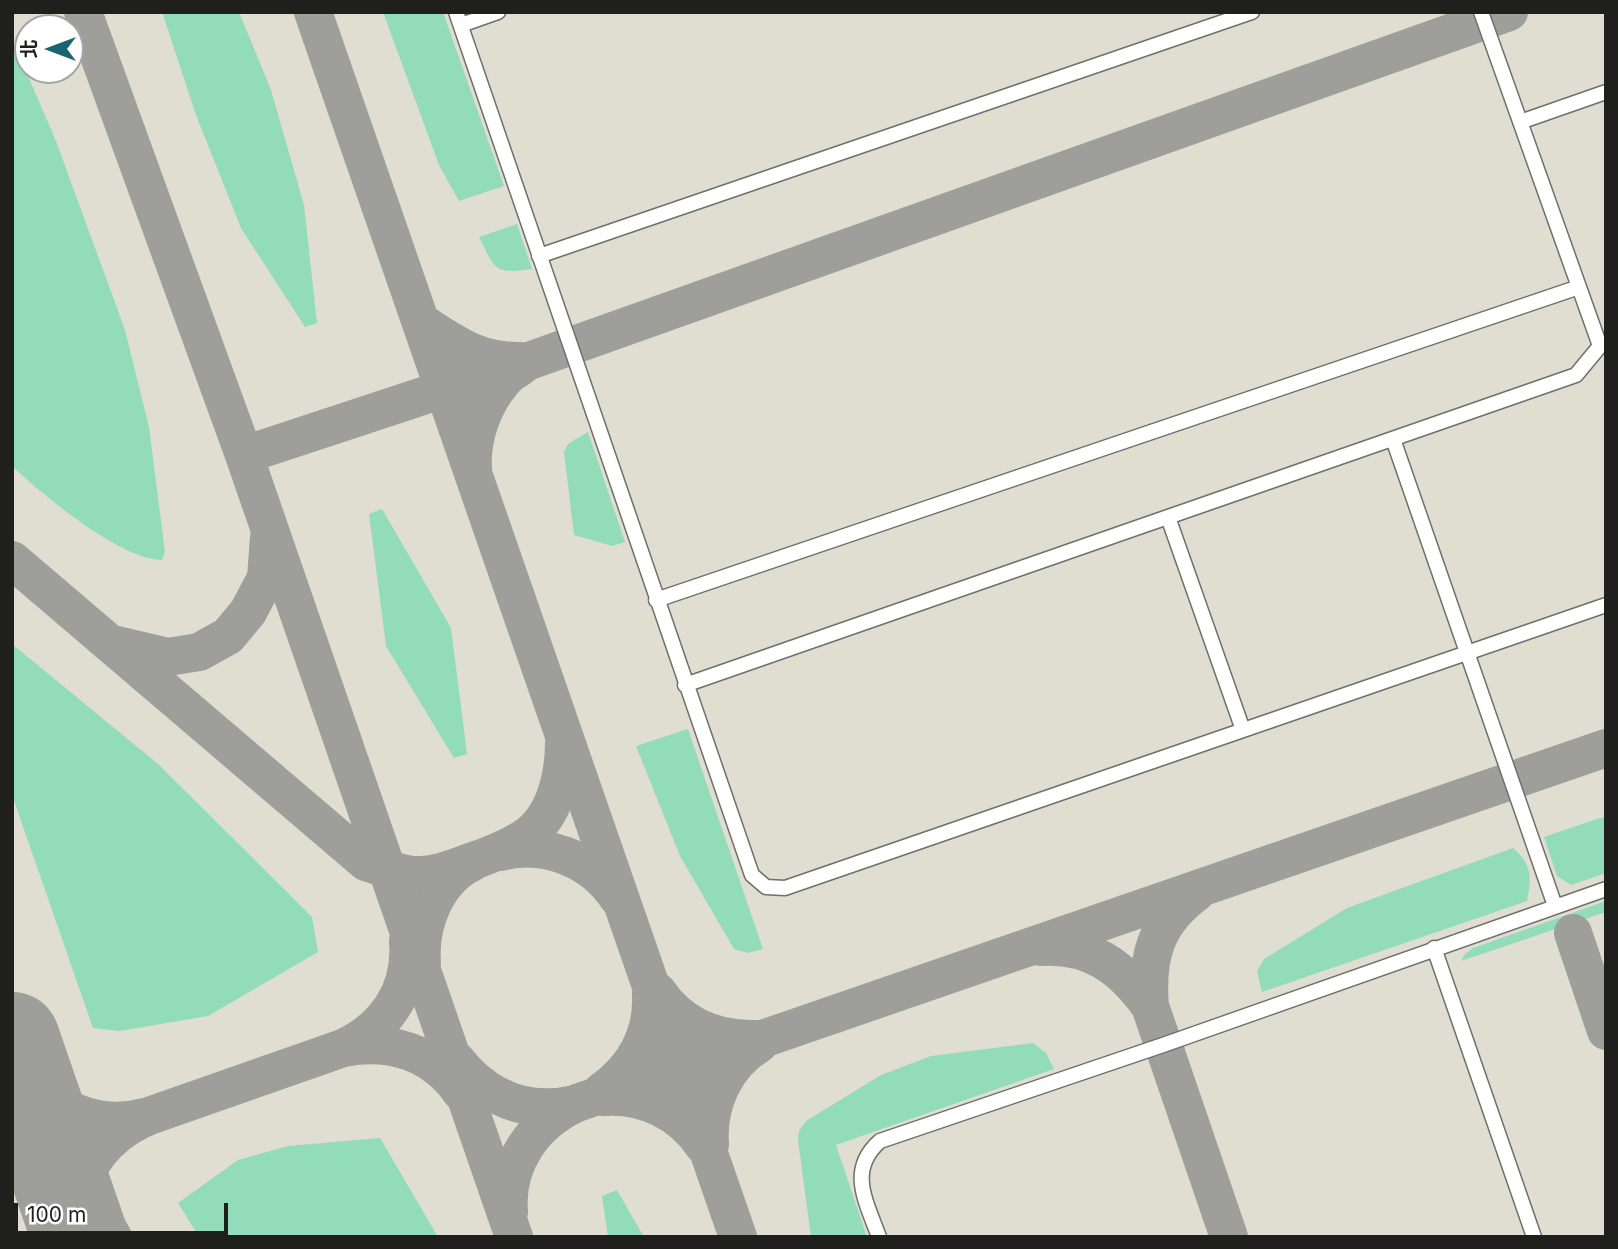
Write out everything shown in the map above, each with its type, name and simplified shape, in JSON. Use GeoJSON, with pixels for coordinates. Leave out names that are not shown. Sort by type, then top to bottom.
{"type":"FeatureCollection","features":[{"type":"Feature","properties":{"kind":"lane"},"geometry":{"type":"LineString","coordinates":[[498,12],[458,19],[752,875],[766,887],[785,888],[1606,605]]}},
{"type":"Feature","properties":{"kind":"lane"},"geometry":{"type":"LineString","coordinates":[[539,256],[1252,12]]}},
{"type":"Feature","properties":{"kind":"lane"},"geometry":{"type":"LineString","coordinates":[[685,685],[1576,375],[1603,345],[1579,287],[1481,12]]}},
{"type":"Feature","properties":{"kind":"lane"},"geometry":{"type":"LineString","coordinates":[[1520,122],[1606,92]]}},
{"type":"Feature","properties":{"kind":"lane"},"geometry":{"type":"LineString","coordinates":[[656,600],[1579,287]]}},
{"type":"Feature","properties":{"kind":"lane"},"geometry":{"type":"LineString","coordinates":[[1393,439],[1555,906]]}},
{"type":"Feature","properties":{"kind":"lane"},"geometry":{"type":"LineString","coordinates":[[1168,517],[1243,730]]}},
{"type":"Feature","properties":{"kind":"lane"},"geometry":{"type":"LineString","coordinates":[[879,1237],[863,1193],[861,1174],[864,1159],[880,1141],[1163,1045],[1606,889]]}},
{"type":"Feature","properties":{"kind":"lane"},"geometry":{"type":"LineString","coordinates":[[1434,948],[1534,1237]]}},
{"type":"Feature","properties":{"kind":"shaded area"},"geometry":{"type":"Polygon","coordinates":[[[12,12],[1606,12],[1606,1237],[12,1237],[12,12]]]}},
{"type":"Feature","properties":{"kind":"green space"},"geometry":{"type":"Polygon","coordinates":[[[162,12],[239,12],[271,90],[304,205],[317,323],[305,327],[241,228],[196,115],[162,12]]]}},
{"type":"Feature","properties":{"kind":"green space"},"geometry":{"type":"Polygon","coordinates":[[[383,12],[443,12],[504,186],[459,201],[439,165],[383,12]]]}},
{"type":"Feature","properties":{"kind":"green space"},"geometry":{"type":"Polygon","coordinates":[[[12,39],[14,84],[31,84],[56,141],[125,330],[149,427],[165,552],[162,560],[145,557],[105,538],[62,508],[12,466],[12,39]]]}},
{"type":"Feature","properties":{"kind":"green space"},"geometry":{"type":"Polygon","coordinates":[[[517,224],[532,269],[503,270],[493,263],[479,237],[517,224]]]}},
{"type":"Feature","properties":{"kind":"green space"},"geometry":{"type":"Polygon","coordinates":[[[588,432],[625,542],[612,546],[574,535],[564,452],[568,444],[588,432]]]}},
{"type":"Feature","properties":{"kind":"green space"},"geometry":{"type":"Polygon","coordinates":[[[382,509],[451,628],[467,754],[454,758],[386,646],[369,514],[382,509]]]}},
{"type":"Feature","properties":{"kind":"green space"},"geometry":{"type":"Polygon","coordinates":[[[12,644],[158,764],[312,917],[318,952],[208,1016],[120,1031],[93,1028],[12,795],[12,644]]]}},
{"type":"Feature","properties":{"kind":"green space"},"geometry":{"type":"Polygon","coordinates":[[[688,729],[763,949],[748,953],[734,949],[680,856],[636,746],[688,729]]]}},
{"type":"Feature","properties":{"kind":"green space"},"geometry":{"type":"Polygon","coordinates":[[[1606,816],[1606,873],[1571,885],[1557,876],[1544,837],[1606,816]]]}},
{"type":"Feature","properties":{"kind":"green space"},"geometry":{"type":"Polygon","coordinates":[[[1513,848],[1524,860],[1529,872],[1527,901],[1262,992],[1257,971],[1264,959],[1347,908],[1513,848]]]}},
{"type":"Feature","properties":{"kind":"green space"},"geometry":{"type":"Polygon","coordinates":[[[1606,901],[1606,912],[1461,961],[1473,948],[1606,901]]]}},
{"type":"Feature","properties":{"kind":"green space"},"geometry":{"type":"Polygon","coordinates":[[[1033,1043],[1046,1053],[1054,1069],[836,1145],[867,1237],[811,1237],[798,1140],[799,1131],[806,1121],[881,1075],[931,1056],[1033,1043]]]}},
{"type":"Feature","properties":{"kind":"green space"},"geometry":{"type":"Polygon","coordinates":[[[380,1138],[438,1237],[199,1237],[178,1203],[238,1160],[288,1146],[380,1138]]]}},
{"type":"Feature","properties":{"kind":"green space"},"geometry":{"type":"Polygon","coordinates":[[[617,1190],[644,1237],[608,1237],[602,1196],[617,1190]]]}},
{"type":"Feature","properties":{"kind":"taxiway"},"geometry":{"type":"LineString","coordinates":[[83,12],[244,455],[514,1237]]}},
{"type":"Feature","properties":{"kind":"taxiway"},"geometry":{"type":"LineString","coordinates":[[313,12],[738,1237]]}},
{"type":"Feature","properties":{"kind":"taxiway"},"geometry":{"type":"LineString","coordinates":[[244,455],[529,361],[1509,12]]}},
{"type":"Feature","properties":{"kind":"taxiway"},"geometry":{"type":"LineString","coordinates":[[421,322],[479,355],[506,361],[521,361]]}},
{"type":"Feature","properties":{"kind":"taxiway"},"geometry":{"type":"LineString","coordinates":[[473,468],[476,433],[484,411],[505,379],[524,364]]}},
{"type":"Feature","properties":{"kind":"taxiway"},"geometry":{"type":"LineString","coordinates":[[117,645],[168,657],[199,652],[228,636],[248,612],[266,578],[269,538]]}},
{"type":"Feature","properties":{"kind":"taxiway"},"geometry":{"type":"LineString","coordinates":[[12,560],[366,862],[383,868],[413,875],[435,873],[491,854],[524,838],[535,830],[556,795],[564,742]]}},
{"type":"Feature","properties":{"kind":"taxiway"},"geometry":{"type":"LineString","coordinates":[[509,1212],[512,1178],[525,1147],[547,1122],[577,1103],[1606,748]]}},
{"type":"Feature","properties":{"kind":"taxiway"},"geometry":{"type":"LineString","coordinates":[[500,852],[533,849],[566,856],[595,872],[618,898]]}},
{"type":"Feature","properties":{"kind":"taxiway"},"geometry":{"type":"LineString","coordinates":[[422,962],[424,933],[432,904],[449,880],[473,862]]}},
{"type":"Feature","properties":{"kind":"taxiway"},"geometry":{"type":"LineString","coordinates":[[1196,893],[1171,917],[1156,943],[1150,972],[1150,1006],[1229,1237]]}},
{"type":"Feature","properties":{"kind":"taxiway"},"geometry":{"type":"LineString","coordinates":[[1573,933],[1606,1031]]}},
{"type":"Feature","properties":{"kind":"taxiway"},"geometry":{"type":"LineString","coordinates":[[82,1237],[82,1186],[92,1163],[108,1143],[127,1127],[149,1116],[343,1048],[358,1040],[384,1018],[401,991],[406,976],[408,941]]}},
{"type":"Feature","properties":{"kind":"taxiway"},"geometry":{"type":"LineString","coordinates":[[1041,947],[1075,949],[1104,961],[1128,980],[1150,1006]]}},
{"type":"Feature","properties":{"kind":"taxiway"},"geometry":{"type":"LineString","coordinates":[[657,991],[676,1013],[700,1028],[726,1037],[755,1039]]}},
{"type":"Feature","properties":{"kind":"taxiway"},"geometry":{"type":"LineString","coordinates":[[602,1091],[624,1072],[640,1049],[649,1023],[651,994]]}},
{"type":"Feature","properties":{"kind":"taxiway"},"geometry":{"type":"LineString","coordinates":[[710,1144],[712,1115],[721,1087],[737,1063],[759,1044]]}},
{"type":"Feature","properties":{"kind":"taxiway"},"geometry":{"type":"LineString","coordinates":[[343,1048],[377,1045],[409,1052],[437,1067],[461,1092]]}},
{"type":"Feature","properties":{"kind":"taxiway"},"geometry":{"type":"LineString","coordinates":[[17,1053],[82,1187],[113,1237]]}},
{"type":"Feature","properties":{"kind":"taxiway"},"geometry":{"type":"LineString","coordinates":[[456,1060],[480,1084],[509,1100],[540,1107],[575,1104]]}},
{"type":"Feature","properties":{"kind":"taxiway"},"geometry":{"type":"LineString","coordinates":[[35,1082],[57,1103],[84,1116],[114,1121],[144,1117]]}},
{"type":"Feature","properties":{"kind":"taxiway"},"geometry":{"type":"LineString","coordinates":[[603,1097],[633,1099],[660,1108],[684,1124],[704,1146]]}},
{"type":"Feature","properties":{"kind":"runway"},"geometry":{"type":"LineString","coordinates":[[12,1040],[80,1237]]}}]}
